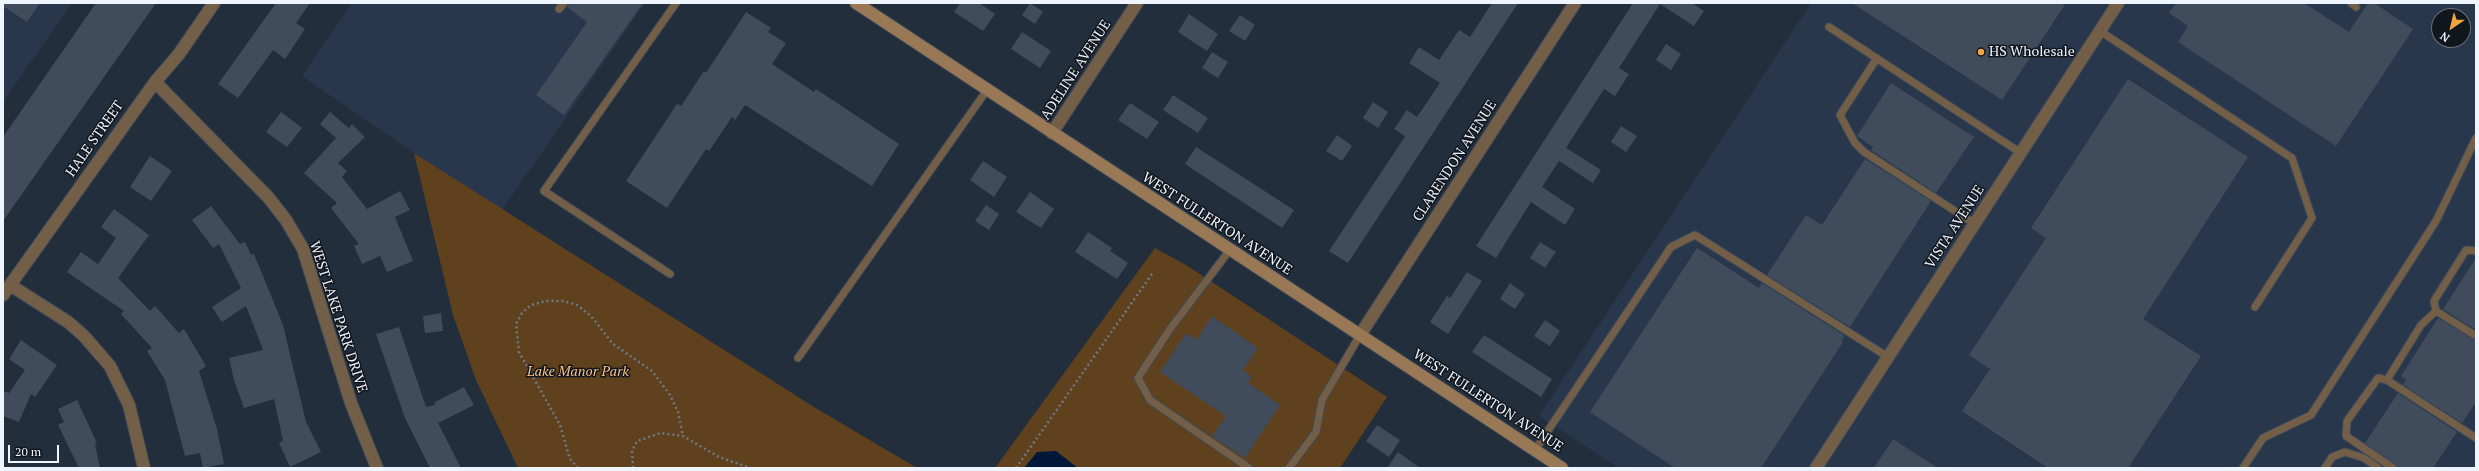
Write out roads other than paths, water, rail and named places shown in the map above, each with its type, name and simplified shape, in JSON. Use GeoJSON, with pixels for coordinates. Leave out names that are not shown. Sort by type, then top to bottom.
{"type":"FeatureCollection","features":[{"type":"Feature","properties":{"kind":"street","name":"HALE STREET"},"geometry":{"type":"LineString","coordinates":[[3,295],[155,82],[179,54],[214,3]]}},
{"type":"Feature","properties":{"kind":"street","name":"WEST FULLERTON AVENUE"},"geometry":{"type":"LineString","coordinates":[[856,3],[1229,251],[1562,468]]}},
{"type":"Feature","properties":{"kind":"street","name":"ADELINE AVENUE"},"geometry":{"type":"LineString","coordinates":[[1052,133],[1137,3]]}},
{"type":"Feature","properties":{"kind":"street","name":"CLARENDON AVENUE"},"geometry":{"type":"LineString","coordinates":[[1360,335],[1575,3]]}},
{"type":"Feature","properties":{"kind":"street","name":"VISTA AVENUE"},"geometry":{"type":"LineString","coordinates":[[1816,468],[2118,3]]}},
{"type":"Feature","properties":{"kind":"street","name":"WEST LAKE PARK DRIVE"},"geometry":{"type":"LineString","coordinates":[[155,82],[268,197],[286,220],[303,249],[351,403],[377,468]]}},
{"type":"Feature","properties":{"kind":"street"},"geometry":{"type":"LineString","coordinates":[[10,285],[68,322],[84,336],[110,366],[129,405],[144,468]]}},
{"type":"Feature","properties":{"kind":"lane"},"geometry":{"type":"LineString","coordinates":[[670,274],[544,191],[676,3]]}},
{"type":"Feature","properties":{"kind":"lane"},"geometry":{"type":"LineString","coordinates":[[1829,26],[2021,153]]}},
{"type":"Feature","properties":{"kind":"lane"},"geometry":{"type":"LineString","coordinates":[[2100,31],[2292,158],[2312,218],[2255,307]]}},
{"type":"Feature","properties":{"kind":"lane"},"geometry":{"type":"LineString","coordinates":[[1877,58],[1840,115],[1855,143],[1864,152],[1974,224]]}},
{"type":"Feature","properties":{"kind":"lane"},"geometry":{"type":"LineString","coordinates":[[798,358],[988,90]]}},
{"type":"Feature","properties":{"kind":"lane"},"geometry":{"type":"LineString","coordinates":[[2243,468],[2263,438],[2312,415],[2436,221],[2476,138]]}},
{"type":"Feature","properties":{"kind":"lane"},"geometry":{"type":"LineString","coordinates":[[1535,450],[1671,247],[1695,235],[1888,357]]}},
{"type":"Feature","properties":{"kind":"lane"},"geometry":{"type":"LineString","coordinates":[[2476,251],[2466,250],[2434,302],[2436,311],[2476,336]]}},
{"type":"Feature","properties":{"kind":"lane"},"geometry":{"type":"LineString","coordinates":[[1229,251],[1170,329],[1138,378],[1150,400],[1249,468]]}},
{"type":"Feature","properties":{"kind":"lane"},"geometry":{"type":"LineString","coordinates":[[2387,380],[2421,326],[2436,311]]}},
{"type":"Feature","properties":{"kind":"lane"},"geometry":{"type":"LineString","coordinates":[[1289,468],[1316,432],[1322,400],[1360,335]]}},
{"type":"Feature","properties":{"kind":"lane"},"geometry":{"type":"LineString","coordinates":[[2393,468],[2346,436],[2347,421],[2378,378],[2387,380],[2476,438]]}},
{"type":"Feature","properties":{"kind":"lane"},"geometry":{"type":"LineString","coordinates":[[2325,468],[2332,457],[2345,452],[2364,458],[2378,468]]}},
{"type":"Feature","properties":{"kind":"water"},"geometry":{"type":"Polygon","coordinates":[[[1056,451],[1078,468],[1024,468],[1037,452],[1056,451]]]}},
{"type":"Feature","properties":{"kind":"place","name":"HS Wholesale"},"geometry":{"type":"Point","coordinates":[1981,52]}},
{"type":"Feature","properties":{"kind":"park label","name":"Lake Manor Park"},"geometry":{"type":"Point","coordinates":[578,372]}}]}
